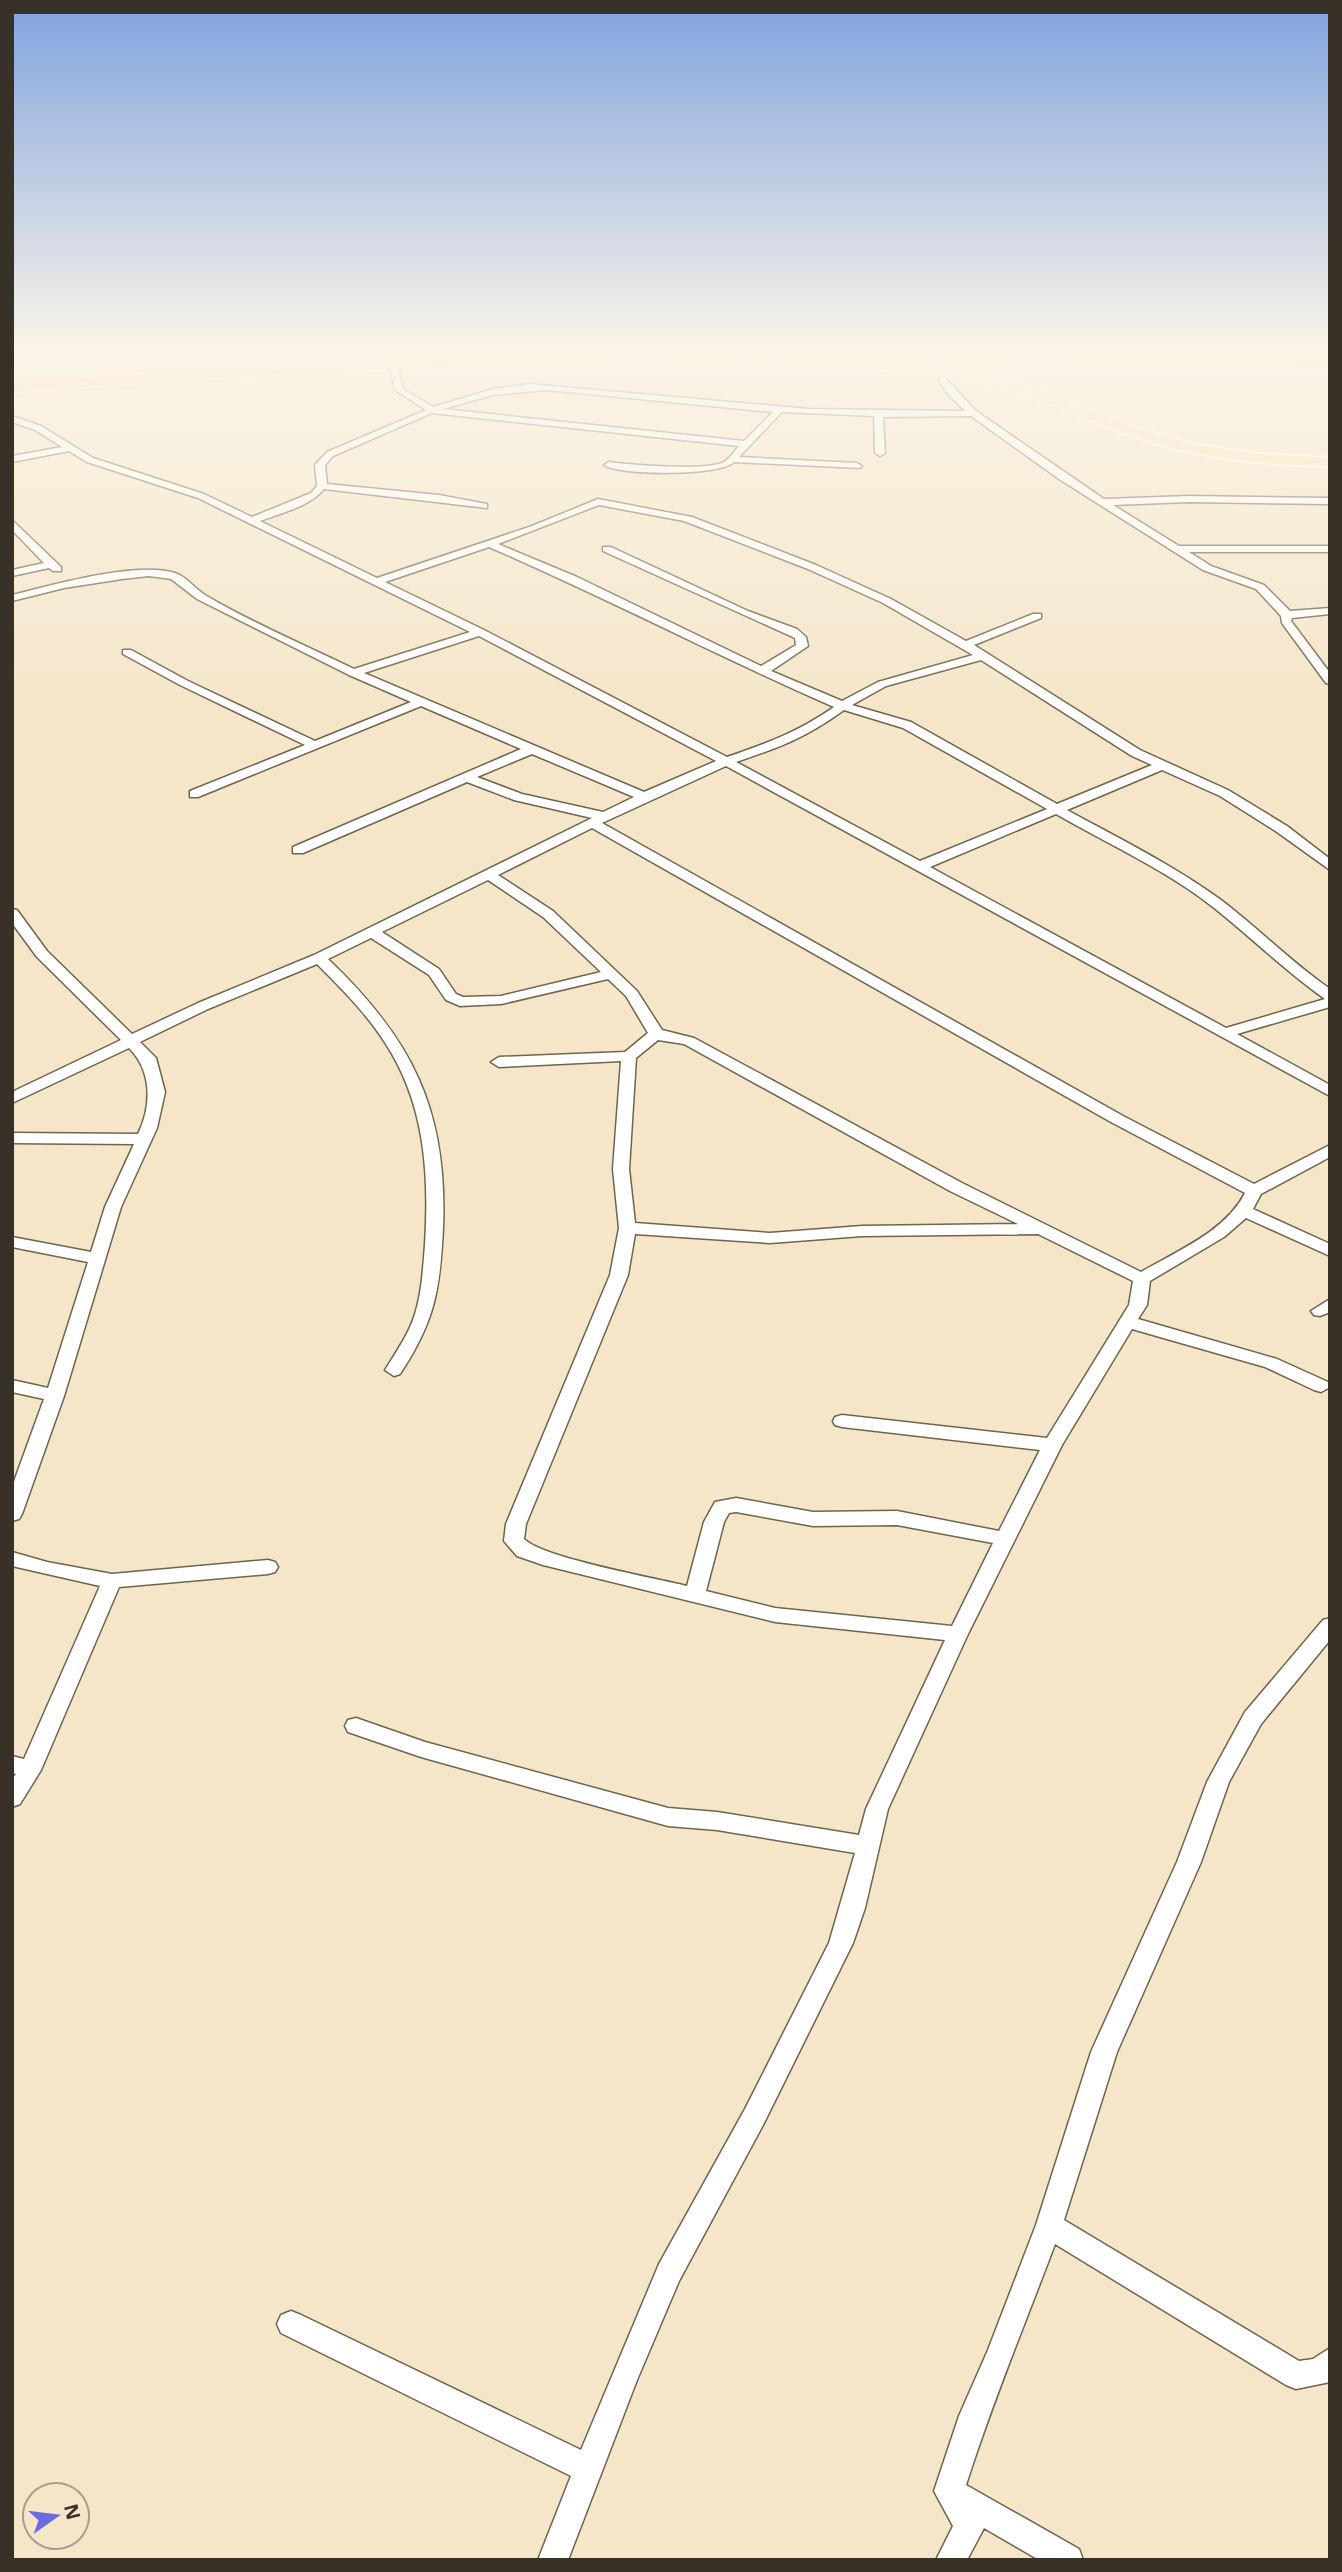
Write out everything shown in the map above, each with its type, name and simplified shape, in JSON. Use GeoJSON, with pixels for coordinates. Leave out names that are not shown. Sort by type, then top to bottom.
{"type":"FeatureCollection","features":[{"type":"Feature","properties":{"kind":"street"},"geometry":{"type":"LineString","coordinates":[[121,472],[201,496],[480,632],[726,761],[1330,1091]]}},
{"type":"Feature","properties":{"kind":"street"},"geometry":{"type":"LineString","coordinates":[[251,521],[314,495],[322,486],[321,472]]}},
{"type":"Feature","properties":{"kind":"street"},"geometry":{"type":"LineString","coordinates":[[1055,472],[1207,568],[1259,587],[1287,615]]}},
{"type":"Feature","properties":{"kind":"street"},"geometry":{"type":"LineString","coordinates":[[322,486],[439,498],[484,506]]}},
{"type":"Feature","properties":{"kind":"street"},"geometry":{"type":"LineString","coordinates":[[1102,502],[1166,499],[1330,501]]}},
{"type":"Feature","properties":{"kind":"street"},"geometry":{"type":"LineString","coordinates":[[374,582],[490,544],[598,502],[688,519],[812,567],[887,601],[965,645],[1136,753],[1241,804],[1282,829],[1330,866]]}},
{"type":"Feature","properties":{"kind":"street"},"geometry":{"type":"LineString","coordinates":[[12,573],[54,567],[13,525]]}},
{"type":"Feature","properties":{"kind":"street"},"geometry":{"type":"LineString","coordinates":[[490,544],[573,579],[762,671],[842,706],[907,725],[1135,853],[1216,903],[1293,969],[1330,996]]}},
{"type":"Feature","properties":{"kind":"street"},"geometry":{"type":"LineString","coordinates":[[607,549],[744,612],[793,631],[800,637],[802,646],[762,671]]}},
{"type":"Feature","properties":{"kind":"street"},"geometry":{"type":"LineString","coordinates":[[1181,550],[1330,549]]}},
{"type":"Feature","properties":{"kind":"street"},"geometry":{"type":"LineString","coordinates":[[12,598],[99,580],[164,573],[185,583],[215,604],[354,673],[644,797]]}},
{"type":"Feature","properties":{"kind":"street"},"geometry":{"type":"LineString","coordinates":[[1287,615],[1330,611]]}},
{"type":"Feature","properties":{"kind":"street"},"geometry":{"type":"LineString","coordinates":[[1287,615],[1286,621],[1330,681]]}},
{"type":"Feature","properties":{"kind":"street"},"geometry":{"type":"LineString","coordinates":[[965,645],[1037,616]]}},
{"type":"Feature","properties":{"kind":"street"},"geometry":{"type":"LineString","coordinates":[[354,673],[480,632]]}},
{"type":"Feature","properties":{"kind":"street"},"geometry":{"type":"LineString","coordinates":[[127,652],[184,683],[317,746]]}},
{"type":"Feature","properties":{"kind":"street"},"geometry":{"type":"LineString","coordinates":[[12,1098],[203,1006],[319,958],[644,797],[726,761],[809,730],[842,706],[882,684],[981,656]]}},
{"type":"Feature","properties":{"kind":"street"},"geometry":{"type":"LineString","coordinates":[[194,794],[419,703]]}},
{"type":"Feature","properties":{"kind":"street"},"geometry":{"type":"LineString","coordinates":[[298,850],[534,748]]}},
{"type":"Feature","properties":{"kind":"street"},"geometry":{"type":"LineString","coordinates":[[920,866],[1163,765]]}},
{"type":"Feature","properties":{"kind":"street"},"geometry":{"type":"LineString","coordinates":[[466,777],[518,797],[601,820],[1117,1119],[1330,1251]]}},
{"type":"Feature","properties":{"kind":"street"},"geometry":{"type":"LineString","coordinates":[[488,874],[539,905],[632,993],[657,1035]]}},
{"type":"Feature","properties":{"kind":"street"},"geometry":{"type":"LineString","coordinates":[[12,913],[42,954],[148,1058],[157,1092],[149,1128],[113,1207],[55,1396],[12,1514]]}},
{"type":"Feature","properties":{"kind":"street"},"geometry":{"type":"LineString","coordinates":[[372,932],[427,966],[451,997],[460,1002],[501,1000],[611,974]]}},
{"type":"Feature","properties":{"kind":"street"},"geometry":{"type":"LineString","coordinates":[[319,958],[364,1002],[380,1024],[412,1078],[427,1114],[432,1140],[437,1199],[429,1294],[423,1317],[394,1370]]}},
{"type":"Feature","properties":{"kind":"street"},"geometry":{"type":"LineString","coordinates":[[1225,1033],[1330,1002]]}},
{"type":"Feature","properties":{"kind":"street"},"geometry":{"type":"LineString","coordinates":[[499,1062],[629,1056],[646,1040],[657,1035],[689,1041],[956,1187],[1046,1229],[1142,1279]]}},
{"type":"Feature","properties":{"kind":"street"},"geometry":{"type":"LineString","coordinates":[[629,1056],[621,1169],[628,1228],[619,1275],[516,1524],[514,1541],[524,1551],[550,1560],[775,1615],[958,1634]]}},
{"type":"Feature","properties":{"kind":"street"},"geometry":{"type":"LineString","coordinates":[[12,1138],[142,1139]]}},
{"type":"Feature","properties":{"kind":"street"},"geometry":{"type":"LineString","coordinates":[[1142,1279],[1218,1233],[1249,1201],[1330,1150]]}},
{"type":"Feature","properties":{"kind":"street"},"geometry":{"type":"LineString","coordinates":[[628,1228],[758,1238],[862,1231],[1046,1229]]}},
{"type":"Feature","properties":{"kind":"street"},"geometry":{"type":"LineString","coordinates":[[12,1242],[96,1258]]}},
{"type":"Feature","properties":{"kind":"street"},"geometry":{"type":"LineString","coordinates":[[553,2560],[669,2273],[754,2117],[841,1943],[853,1908],[877,1809],[958,1634],[1052,1445],[1138,1305],[1142,1279]]}},
{"type":"Feature","properties":{"kind":"street"},"geometry":{"type":"LineString","coordinates":[[1128,1322],[1271,1363],[1321,1386]]}},
{"type":"Feature","properties":{"kind":"street"},"geometry":{"type":"LineString","coordinates":[[12,1386],[55,1396]]}},
{"type":"Feature","properties":{"kind":"street"},"geometry":{"type":"LineString","coordinates":[[842,1421],[1052,1445]]}},
{"type":"Feature","properties":{"kind":"street"},"geometry":{"type":"LineString","coordinates":[[695,1595],[714,1522],[722,1507],[736,1505],[813,1519],[897,1518],[1007,1539]]}},
{"type":"Feature","properties":{"kind":"street"},"geometry":{"type":"LineString","coordinates":[[12,1559],[47,1569],[111,1581],[268,1567]]}},
{"type":"Feature","properties":{"kind":"street"},"geometry":{"type":"LineString","coordinates":[[12,1798],[21,1767],[111,1581]]}},
{"type":"Feature","properties":{"kind":"street"},"geometry":{"type":"LineString","coordinates":[[951,2560],[970,2525],[949,2491],[973,2416],[1001,2352],[1049,2225],[1104,2052],[1189,1862],[1217,1782],[1253,1718],[1330,1626]]}},
{"type":"Feature","properties":{"kind":"street"},"geometry":{"type":"LineString","coordinates":[[356,1726],[421,1749],[668,1817],[717,1821],[868,1846]]}},
{"type":"Feature","properties":{"kind":"street"},"geometry":{"type":"LineString","coordinates":[[1049,2225],[1296,2375],[1320,2372],[1330,2362]]}},
{"type":"Feature","properties":{"kind":"street"},"geometry":{"type":"LineString","coordinates":[[291,2324],[589,2469]]}},
{"type":"Feature","properties":{"kind":"street"},"geometry":{"type":"LineString","coordinates":[[949,2491],[1068,2560]]}}]}
